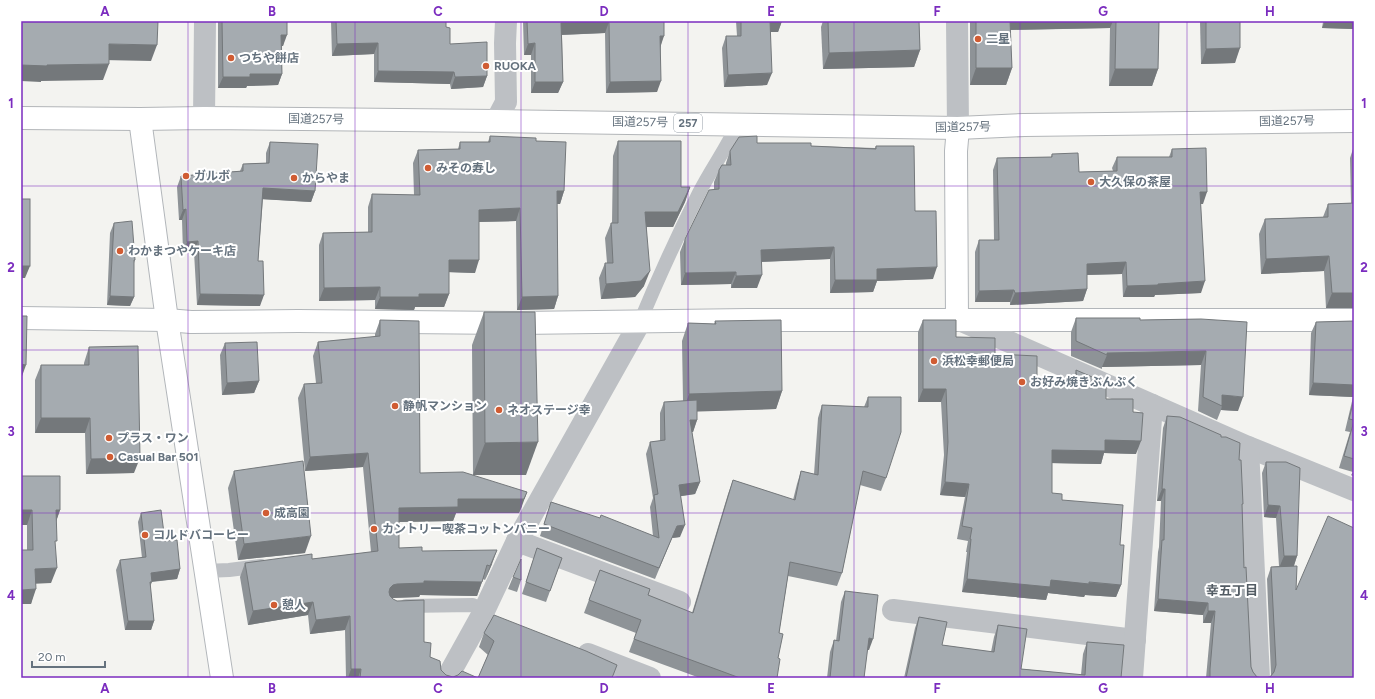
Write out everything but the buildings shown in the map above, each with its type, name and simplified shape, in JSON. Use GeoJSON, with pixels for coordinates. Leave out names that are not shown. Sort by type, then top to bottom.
{"type":"FeatureCollection","features":[{"type":"Feature","properties":{"kind":"main road","name":"国道257号"},"geometry":{"type":"LineString","coordinates":[[21,118],[140,120],[204,118],[496,120],[958,128],[1024,125],[1354,120]]}},
{"type":"Feature","properties":{"kind":"main road"},"geometry":{"type":"LineString","coordinates":[[140,120],[167,320],[222,678]]}},
{"type":"Feature","properties":{"kind":"main road"},"geometry":{"type":"LineString","coordinates":[[957,320],[956,151],[958,128]]}},
{"type":"Feature","properties":{"kind":"main road"},"geometry":{"type":"LineString","coordinates":[[21,318],[167,320],[191,322],[306,321],[520,323],[748,320],[1354,320]]}},
{"type":"Feature","properties":{"kind":"street"},"geometry":{"type":"LineString","coordinates":[[204,118],[205,21]]}},
{"type":"Feature","properties":{"kind":"street"},"geometry":{"type":"LineString","coordinates":[[496,120],[506,102],[506,21]]}},
{"type":"Feature","properties":{"kind":"street"},"geometry":{"type":"LineString","coordinates":[[957,21],[958,128]]}},
{"type":"Feature","properties":{"kind":"street"},"geometry":{"type":"LineString","coordinates":[[957,320],[1248,447],[1354,490]]}},
{"type":"Feature","properties":{"kind":"street"},"geometry":{"type":"LineString","coordinates":[[447,678],[483,613],[517,541],[640,322]]}},
{"type":"Feature","properties":{"kind":"street"},"geometry":{"type":"LineString","coordinates":[[1132,678],[1152,405]]}},
{"type":"Feature","properties":{"kind":"street"},"geometry":{"type":"LineString","coordinates":[[1248,447],[1259,678]]}},
{"type":"Feature","properties":{"kind":"street"},"geometry":{"type":"LineString","coordinates":[[517,541],[680,602]]}},
{"type":"Feature","properties":{"kind":"street"},"geometry":{"type":"LineString","coordinates":[[893,610],[1135,640]]}},
{"type":"Feature","properties":{"kind":"street"},"geometry":{"type":"LineString","coordinates":[[483,613],[504,621]]}},
{"type":"Feature","properties":{"kind":"street"},"geometry":{"type":"LineString","coordinates":[[569,647],[650,678]]}},
{"type":"Feature","properties":{"kind":"lane"},"geometry":{"type":"LineString","coordinates":[[640,322],[650,296],[700,192],[730,141],[738,123]]}},
{"type":"Feature","properties":{"kind":"lane"},"geometry":{"type":"LineString","coordinates":[[205,571],[229,570],[274,564]]}},
{"type":"Feature","properties":{"kind":"lane"},"geometry":{"type":"LineString","coordinates":[[392,606],[473,605],[483,613]]}},
{"type":"Feature","properties":{"kind":"place","name":"二星"},"geometry":{"type":"Point","coordinates":[978,39]}},
{"type":"Feature","properties":{"kind":"place","name":"つちや餅店"},"geometry":{"type":"Point","coordinates":[231,58]}},
{"type":"Feature","properties":{"kind":"place","name":"RUOKA"},"geometry":{"type":"Point","coordinates":[486,66]}},
{"type":"Feature","properties":{"kind":"place","name":"みその寿し"},"geometry":{"type":"Point","coordinates":[428,168]}},
{"type":"Feature","properties":{"kind":"place","name":"ガルボ"},"geometry":{"type":"Point","coordinates":[186,176]}},
{"type":"Feature","properties":{"kind":"place","name":"からやま"},"geometry":{"type":"Point","coordinates":[294,178]}},
{"type":"Feature","properties":{"kind":"place","name":"大久保の茶屋"},"geometry":{"type":"Point","coordinates":[1091,182]}},
{"type":"Feature","properties":{"kind":"place","name":"わかまつやケーキ店"},"geometry":{"type":"Point","coordinates":[120,251]}},
{"type":"Feature","properties":{"kind":"place","name":"浜松幸郵便局"},"geometry":{"type":"Point","coordinates":[934,361]}},
{"type":"Feature","properties":{"kind":"place","name":"お好み焼きぶんぷく"},"geometry":{"type":"Point","coordinates":[1022,382]}},
{"type":"Feature","properties":{"kind":"place","name":"静帆マンション"},"geometry":{"type":"Point","coordinates":[395,406]}},
{"type":"Feature","properties":{"kind":"place","name":"ネオステージ幸"},"geometry":{"type":"Point","coordinates":[499,410]}},
{"type":"Feature","properties":{"kind":"place","name":"プラス・ワン"},"geometry":{"type":"Point","coordinates":[109,438]}},
{"type":"Feature","properties":{"kind":"place","name":"Casual Bar 501"},"geometry":{"type":"Point","coordinates":[110,457]}},
{"type":"Feature","properties":{"kind":"place","name":"成高園"},"geometry":{"type":"Point","coordinates":[266,513]}},
{"type":"Feature","properties":{"kind":"place","name":"カントリー喫茶コットンバニー"},"geometry":{"type":"Point","coordinates":[374,529]}},
{"type":"Feature","properties":{"kind":"place","name":"コルドバコーヒー"},"geometry":{"type":"Point","coordinates":[145,535]}},
{"type":"Feature","properties":{"kind":"place","name":"憩人"},"geometry":{"type":"Point","coordinates":[274,605]}},
{"type":"Feature","properties":{"kind":"district","name":"幸五丁目"},"geometry":{"type":"Point","coordinates":[1232,590]}}]}
